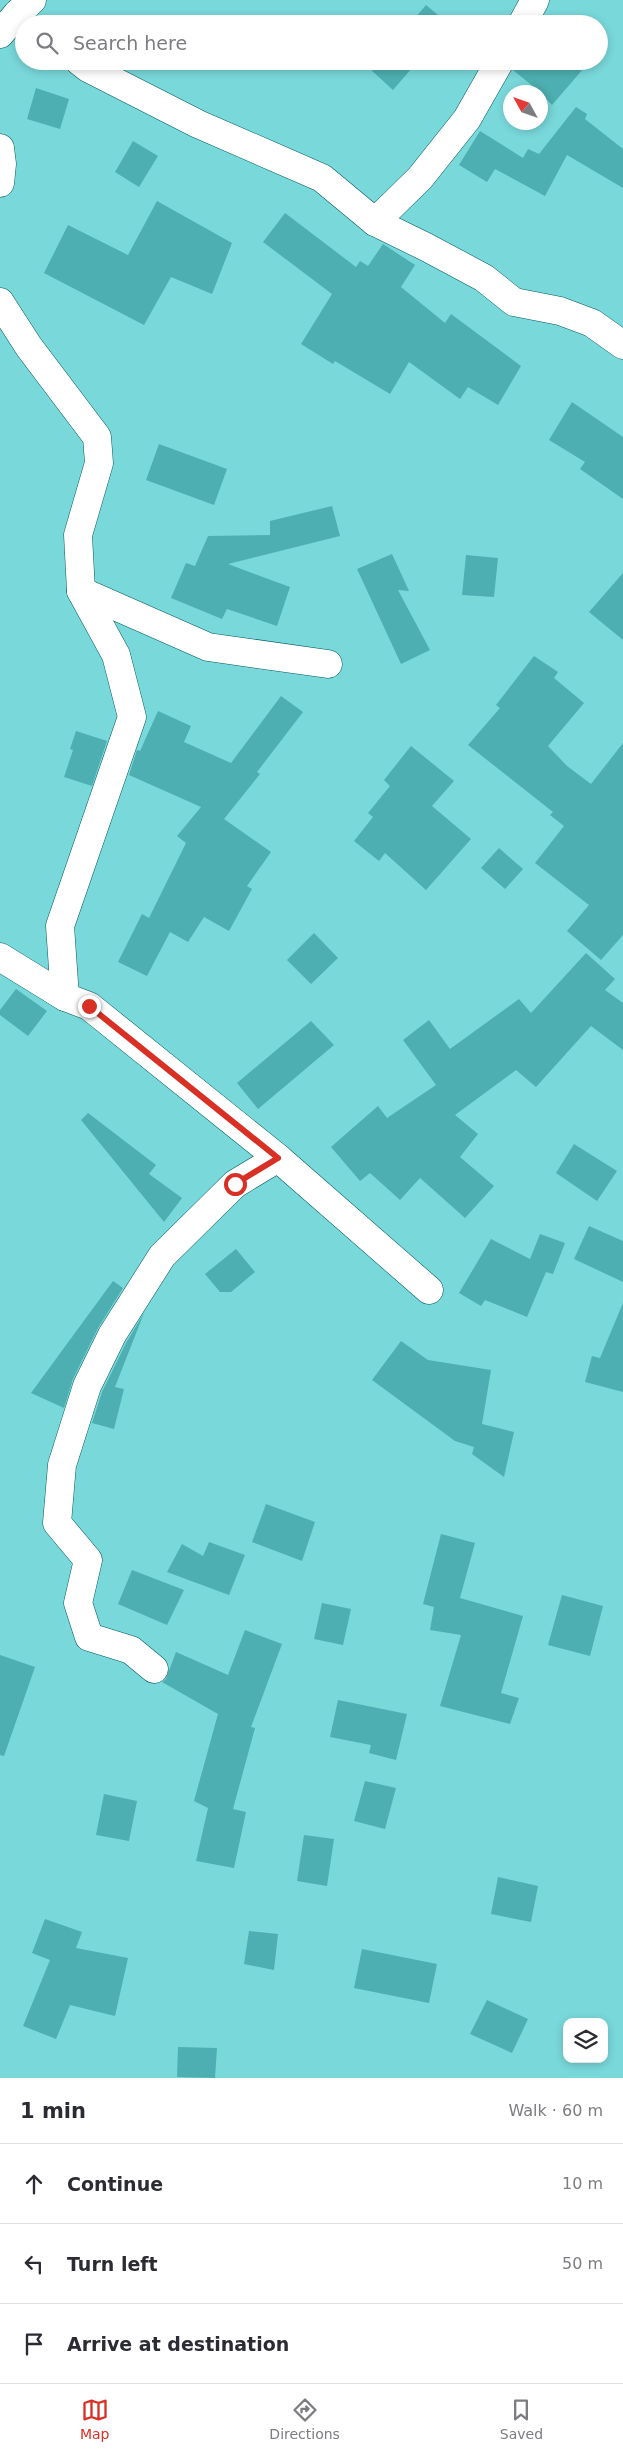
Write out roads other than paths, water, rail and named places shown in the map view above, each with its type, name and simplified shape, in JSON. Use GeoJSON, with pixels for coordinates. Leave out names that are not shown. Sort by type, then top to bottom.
{"type":"FeatureCollection","features":[{"type":"Feature","properties":{"kind":"street"},"geometry":{"type":"LineString","coordinates":[[527,15],[535,0]]}},
{"type":"Feature","properties":{"kind":"street"},"geometry":{"type":"LineString","coordinates":[[92,70],[198,124],[322,178],[375,222],[484,278],[514,302],[560,311],[592,323],[623,345]]}},
{"type":"Feature","properties":{"kind":"street"},"geometry":{"type":"LineString","coordinates":[[375,222],[420,178],[467,119],[495,70]]}},
{"type":"Feature","properties":{"kind":"street"},"geometry":{"type":"LineString","coordinates":[[0,148],[2,164],[0,183]]}},
{"type":"Feature","properties":{"kind":"street"},"geometry":{"type":"LineString","coordinates":[[0,302],[29,347],[97,437],[99,463],[78,535],[81,591],[116,655],[132,717],[60,926],[65,997]]}},
{"type":"Feature","properties":{"kind":"street"},"geometry":{"type":"LineString","coordinates":[[81,591],[208,646],[328,664]]}},
{"type":"Feature","properties":{"kind":"street"},"geometry":{"type":"LineString","coordinates":[[0,957],[65,997],[89,1006],[278,1158],[429,1290]]}},
{"type":"Feature","properties":{"kind":"street"},"geometry":{"type":"LineString","coordinates":[[154,1669],[131,1650],[89,1637],[78,1603],[88,1560],[57,1523],[62,1465],[87,1386],[112,1335],[162,1256],[235,1184],[278,1158]]}}]}
